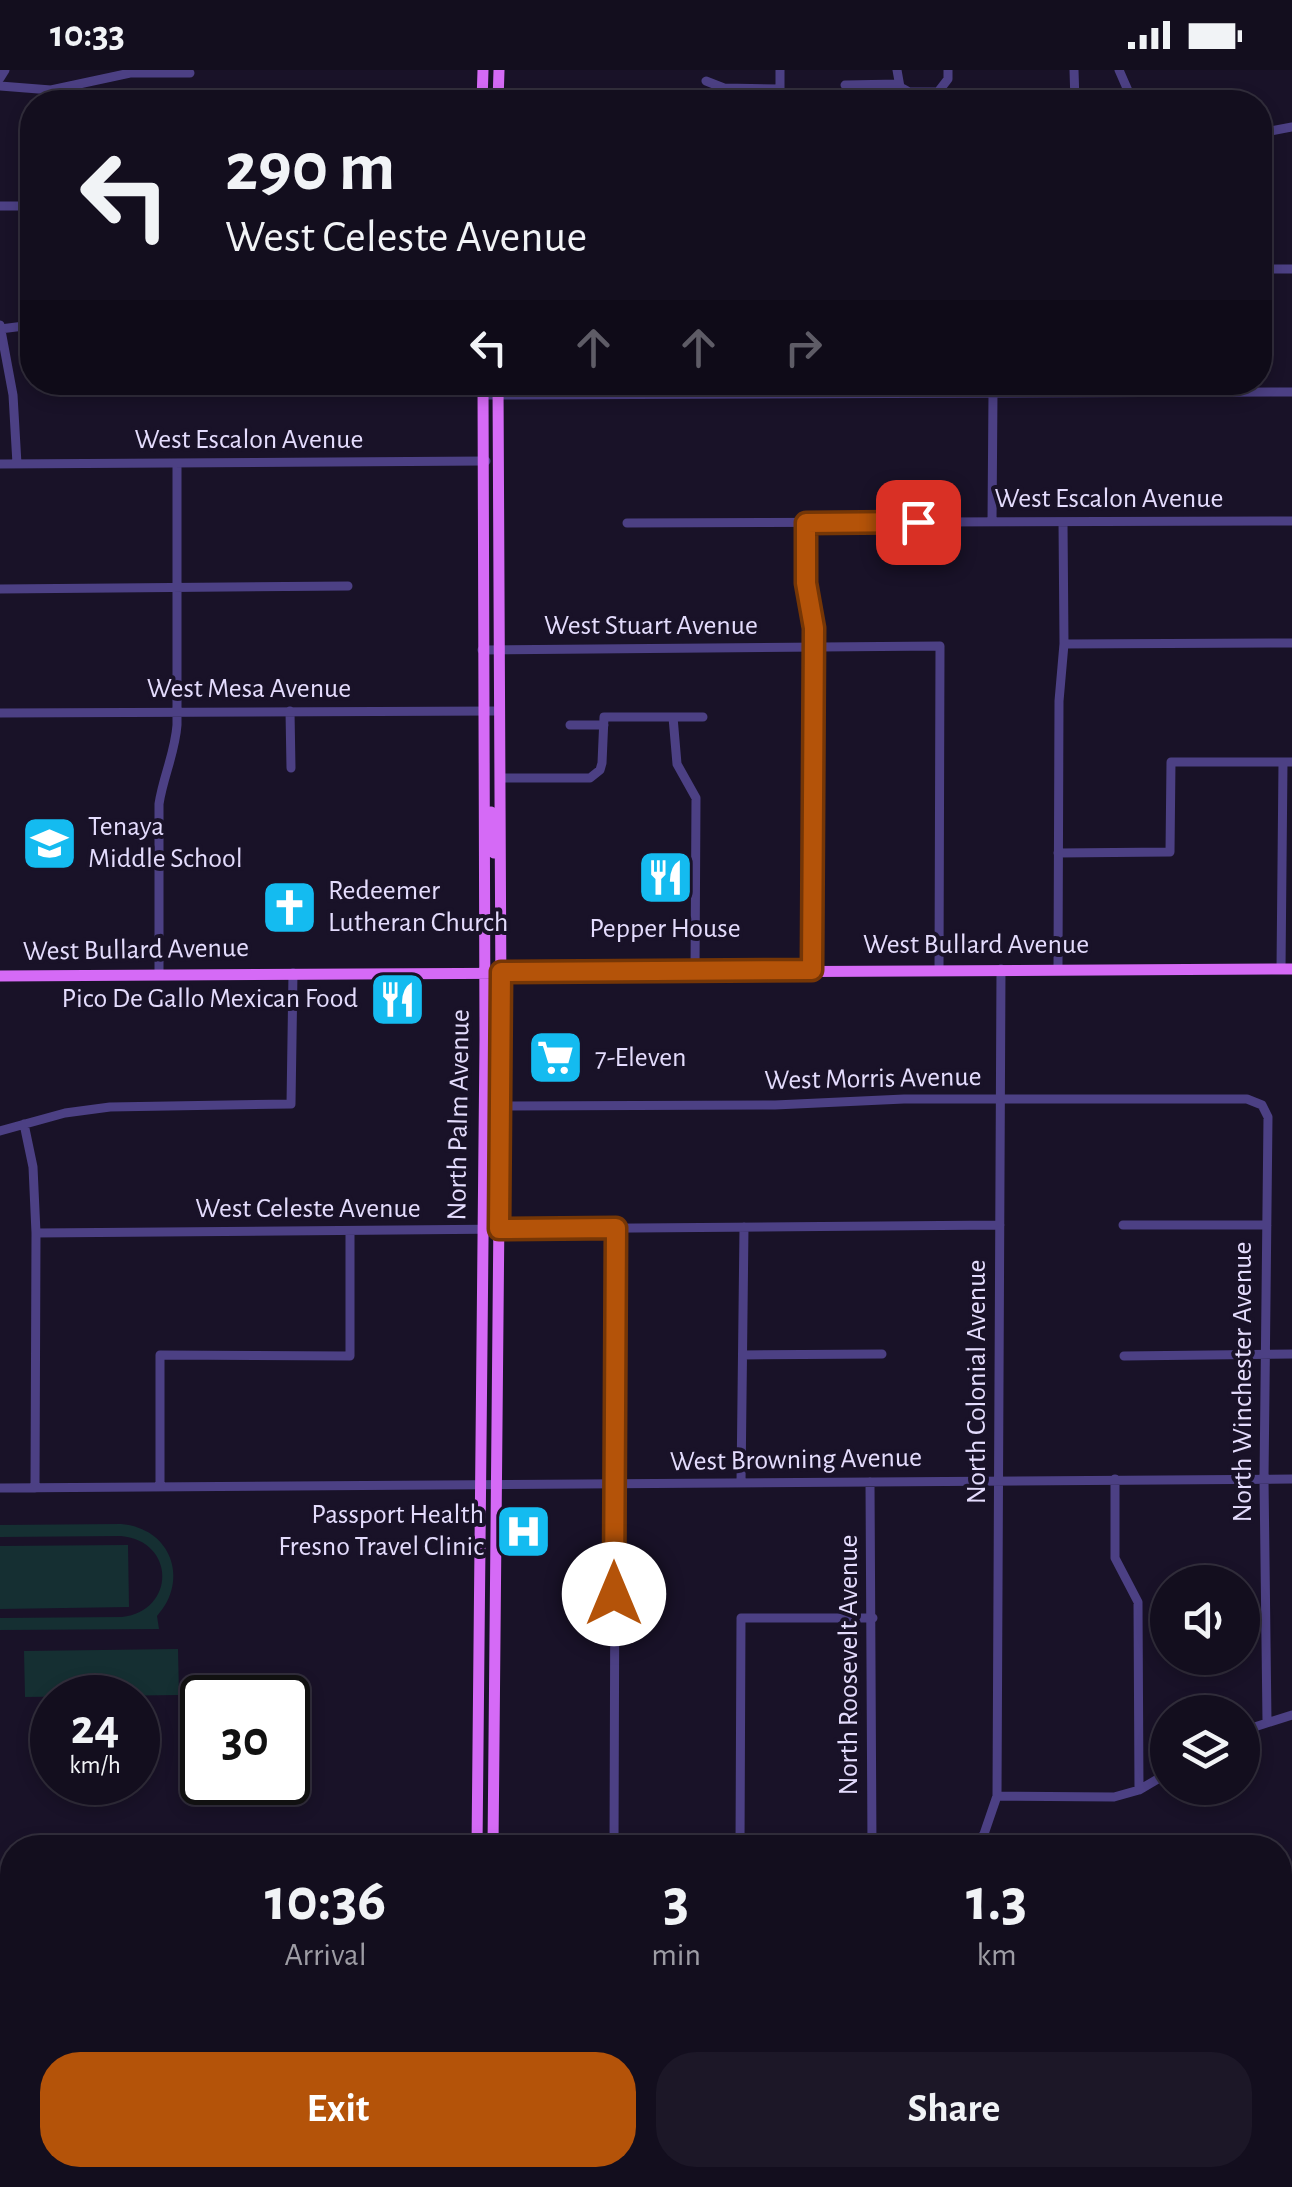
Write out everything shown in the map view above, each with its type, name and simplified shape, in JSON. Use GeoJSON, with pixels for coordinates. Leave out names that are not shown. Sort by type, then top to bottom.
{"type":"FeatureCollection","features":[{"type":"Feature","properties":{"kind":"main road","name":"North Palm Avenue"},"geometry":{"type":"LineString","coordinates":[[477,1835],[485,1106],[483,395]]}},
{"type":"Feature","properties":{"kind":"main road","name":"North Palm Avenue"},"geometry":{"type":"LineString","coordinates":[[493,1835],[501,972],[498,395]]}},
{"type":"Feature","properties":{"kind":"main road"},"geometry":{"type":"LineString","coordinates":[[483,769],[491,802],[493,852],[500,857]]}},
{"type":"Feature","properties":{"kind":"main road","name":"West Bullard Avenue"},"geometry":{"type":"LineString","coordinates":[[0,976],[1286,969]]}},
{"type":"Feature","properties":{"kind":"main road"},"geometry":{"type":"LineString","coordinates":[[480,1715],[496,1715]]}},
{"type":"Feature","properties":{"kind":"street"},"geometry":{"type":"LineString","coordinates":[[0,78],[5,70]]}},
{"type":"Feature","properties":{"kind":"street"},"geometry":{"type":"LineString","coordinates":[[706,80],[724,88],[780,89],[780,70]]}},
{"type":"Feature","properties":{"kind":"street"},"geometry":{"type":"LineString","coordinates":[[897,70],[899,84]]}},
{"type":"Feature","properties":{"kind":"street"},"geometry":{"type":"LineString","coordinates":[[0,86],[51,90],[130,72],[190,73]]}},
{"type":"Feature","properties":{"kind":"street"},"geometry":{"type":"LineString","coordinates":[[845,85],[899,84],[906,90]]}},
{"type":"Feature","properties":{"kind":"street"},"geometry":{"type":"LineString","coordinates":[[0,328],[14,395],[17,464]]}},
{"type":"Feature","properties":{"kind":"street"},"geometry":{"type":"LineString","coordinates":[[992,395],[992,522]]}},
{"type":"Feature","properties":{"kind":"street","name":"West Escalon Avenue"},"geometry":{"type":"LineString","coordinates":[[0,464],[498,460]]}},
{"type":"Feature","properties":{"kind":"street"},"geometry":{"type":"LineString","coordinates":[[159,975],[159,804],[173,755],[177,712],[177,463]]}},
{"type":"Feature","properties":{"kind":"street","name":"West Escalon Avenue"},"geometry":{"type":"LineString","coordinates":[[626,523],[1292,520]]}},
{"type":"Feature","properties":{"kind":"street"},"geometry":{"type":"LineString","coordinates":[[1058,969],[1063,522]]}},
{"type":"Feature","properties":{"kind":"street"},"geometry":{"type":"LineString","coordinates":[[806,523],[806,583],[814,628],[812,970]]}},
{"type":"Feature","properties":{"kind":"street"},"geometry":{"type":"LineString","coordinates":[[0,589],[348,586]]}},
{"type":"Feature","properties":{"kind":"street"},"geometry":{"type":"LineString","coordinates":[[1064,644],[1292,643]]}},
{"type":"Feature","properties":{"kind":"street","name":"West Stuart Avenue"},"geometry":{"type":"LineString","coordinates":[[482,650],[940,646],[939,970]]}},
{"type":"Feature","properties":{"kind":"street"},"geometry":{"type":"LineString","coordinates":[[290,711],[291,768]]}},
{"type":"Feature","properties":{"kind":"street","name":"West Mesa Avenue"},"geometry":{"type":"LineString","coordinates":[[0,714],[498,711]]}},
{"type":"Feature","properties":{"kind":"street"},"geometry":{"type":"LineString","coordinates":[[674,717],[677,764],[696,798],[695,971]]}},
{"type":"Feature","properties":{"kind":"street"},"geometry":{"type":"LineString","coordinates":[[500,778],[596,775],[602,764],[604,718],[704,717]]}},
{"type":"Feature","properties":{"kind":"street"},"geometry":{"type":"LineString","coordinates":[[570,726],[604,725]]}},
{"type":"Feature","properties":{"kind":"street"},"geometry":{"type":"LineString","coordinates":[[1058,853],[1170,852],[1171,762],[1287,762],[1286,969]]}},
{"type":"Feature","properties":{"kind":"street","name":"North Colonial Avenue"},"geometry":{"type":"LineString","coordinates":[[997,1796],[1001,970]]}},
{"type":"Feature","properties":{"kind":"street"},"geometry":{"type":"LineString","coordinates":[[0,1132],[110,1106],[292,1104],[293,973]]}},
{"type":"Feature","properties":{"kind":"street","name":"West Morris Avenue"},"geometry":{"type":"LineString","coordinates":[[485,1106],[1000,1099],[1247,1099],[1262,1105]]}},
{"type":"Feature","properties":{"kind":"street","name":"North Winchester Avenue"},"geometry":{"type":"LineString","coordinates":[[1262,1105],[1268,1117],[1264,1479],[1267,1721]]}},
{"type":"Feature","properties":{"kind":"street"},"geometry":{"type":"LineString","coordinates":[[24,1124],[33,1168],[36,1233],[36,1488]]}},
{"type":"Feature","properties":{"kind":"street","name":"West Celeste Avenue"},"geometry":{"type":"LineString","coordinates":[[36,1233],[1000,1225]]}},
{"type":"Feature","properties":{"kind":"street"},"geometry":{"type":"LineString","coordinates":[[1123,1225],[1267,1225]]}},
{"type":"Feature","properties":{"kind":"street"},"geometry":{"type":"LineString","coordinates":[[614,1835],[616,1228]]}},
{"type":"Feature","properties":{"kind":"street"},"geometry":{"type":"LineString","coordinates":[[741,1483],[744,1228]]}},
{"type":"Feature","properties":{"kind":"street"},"geometry":{"type":"LineString","coordinates":[[160,1486],[160,1355],[350,1356],[350,1231]]}},
{"type":"Feature","properties":{"kind":"street"},"geometry":{"type":"LineString","coordinates":[[743,1355],[882,1354]]}},
{"type":"Feature","properties":{"kind":"street"},"geometry":{"type":"LineString","coordinates":[[1124,1356],[1292,1354]]}},
{"type":"Feature","properties":{"kind":"street","name":"West Browning Avenue"},"geometry":{"type":"LineString","coordinates":[[0,1488],[1292,1479]]}},
{"type":"Feature","properties":{"kind":"street"},"geometry":{"type":"LineString","coordinates":[[1115,1480],[1115,1558],[1138,1602],[1139,1790]]}},
{"type":"Feature","properties":{"kind":"street","name":"North Roosevelt Avenue"},"geometry":{"type":"LineString","coordinates":[[870,1482],[872,1835]]}},
{"type":"Feature","properties":{"kind":"street"},"geometry":{"type":"LineString","coordinates":[[740,1835],[741,1618],[873,1618]]}},
{"type":"Feature","properties":{"kind":"street"},"geometry":{"type":"LineString","coordinates":[[1260,1724],[1292,1715]]}},
{"type":"Feature","properties":{"kind":"street"},"geometry":{"type":"LineString","coordinates":[[983,1835],[997,1796],[1114,1796],[1150,1783]]}},
{"type":"Feature","properties":{"kind":"green space"},"geometry":{"type":"Polygon","coordinates":[[[121,1524],[152,1535],[170,1558],[172,1587],[157,1616],[159,1629],[0,1630],[0,1618],[122,1617],[140,1612],[152,1603],[160,1590],[160,1562],[139,1541],[121,1536],[0,1537],[0,1525],[121,1524]]]}},
{"type":"Feature","properties":{"kind":"green space"},"geometry":{"type":"Polygon","coordinates":[[[128,1545],[129,1607],[0,1609],[0,1546],[128,1545]]]}},
{"type":"Feature","properties":{"kind":"green space"},"geometry":{"type":"Polygon","coordinates":[[[178,1649],[179,1695],[160,1695],[160,1675],[30,1675],[30,1697],[25,1697],[24,1651],[178,1649]]]}},
{"type":"Feature","properties":{"kind":"place","name":"Tenaya Middle School"},"geometry":{"type":"Point","coordinates":[49,843]}},
{"type":"Feature","properties":{"kind":"place","name":"Pepper House"},"geometry":{"type":"Point","coordinates":[665,878]}},
{"type":"Feature","properties":{"kind":"place","name":"Redeemer Lutheran Church"},"geometry":{"type":"Point","coordinates":[289,907]}},
{"type":"Feature","properties":{"kind":"place","name":"Pico De Gallo Mexican Food"},"geometry":{"type":"Point","coordinates":[397,999]}},
{"type":"Feature","properties":{"kind":"place","name":"7-Eleven"},"geometry":{"type":"Point","coordinates":[556,1058]}},
{"type":"Feature","properties":{"kind":"place","name":"Passport Health Fresno Travel Clinic"},"geometry":{"type":"Point","coordinates":[523,1531]}},
{"type":"Feature","properties":{"kind":"route"},"geometry":{"type":"LineString","coordinates":[[614,1594],[616,1228],[499,1229],[501,972],[812,970],[814,628],[806,583],[806,523],[918,522]]}}]}
